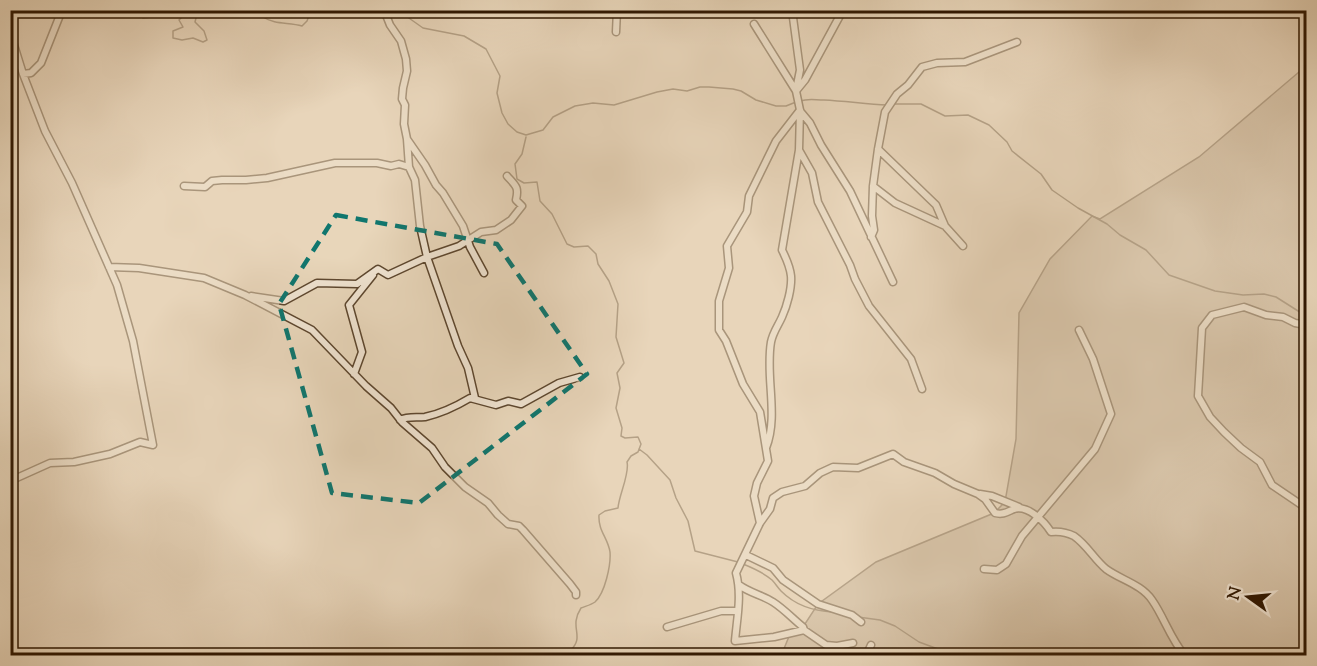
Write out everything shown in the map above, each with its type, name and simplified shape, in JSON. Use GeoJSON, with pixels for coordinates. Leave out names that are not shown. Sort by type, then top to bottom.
{"type":"FeatureCollection","features":[{"type":"Feature","properties":{"kind":"street"},"geometry":{"type":"LineString","coordinates":[[23,74],[31,73],[41,63],[62,10]]}},
{"type":"Feature","properties":{"kind":"street"},"geometry":{"type":"LineString","coordinates":[[384,10],[390,25],[401,41],[406,59],[407,71],[402,99],[405,105],[404,124],[409,167],[415,180],[420,226],[427,257],[468,368],[475,398]]}},
{"type":"Feature","properties":{"kind":"street"},"geometry":{"type":"LineString","coordinates":[[616,32],[617,10]]}},
{"type":"Feature","properties":{"kind":"street"},"geometry":{"type":"LineString","coordinates":[[792,10],[800,70],[796,91]]}},
{"type":"Feature","properties":{"kind":"street"},"geometry":{"type":"LineString","coordinates":[[796,91],[805,80],[843,10]]}},
{"type":"Feature","properties":{"kind":"street"},"geometry":{"type":"LineString","coordinates":[[754,24],[796,91],[800,110],[799,150],[782,250],[788,261],[791,277],[783,316],[775,328],[771,344],[772,416],[770,437],[765,448]]}},
{"type":"Feature","properties":{"kind":"street"},"geometry":{"type":"LineString","coordinates":[[10,32],[45,131],[72,183],[117,285],[133,341],[153,445],[140,442],[110,454],[74,462],[50,463],[10,481]]}},
{"type":"Feature","properties":{"kind":"street"},"geometry":{"type":"LineString","coordinates":[[870,237],[874,230],[873,186],[878,149],[885,112],[897,94],[922,68],[937,63],[965,62],[1017,42]]}},
{"type":"Feature","properties":{"kind":"street"},"geometry":{"type":"LineString","coordinates":[[800,110],[850,191],[893,282]]}},
{"type":"Feature","properties":{"kind":"street"},"geometry":{"type":"LineString","coordinates":[[760,523],[754,495],[768,461],[760,412],[743,384],[726,341],[719,330],[719,301],[729,268],[727,246],[747,212],[749,196],[776,141],[800,110]]}},
{"type":"Feature","properties":{"kind":"street"},"geometry":{"type":"LineString","coordinates":[[406,140],[443,192],[463,226],[470,247],[484,273]]}},
{"type":"Feature","properties":{"kind":"street"},"geometry":{"type":"LineString","coordinates":[[878,149],[936,205],[945,226],[963,246]]}},
{"type":"Feature","properties":{"kind":"street"},"geometry":{"type":"LineString","coordinates":[[799,150],[812,173],[818,202],[855,279],[869,306],[911,359],[922,389]]}},
{"type":"Feature","properties":{"kind":"street"},"geometry":{"type":"LineString","coordinates":[[184,186],[205,187],[212,181],[267,178],[335,162],[391,166],[399,164],[409,167]]}},
{"type":"Feature","properties":{"kind":"street"},"geometry":{"type":"LineString","coordinates":[[378,269],[388,275],[427,257],[459,246],[468,238],[483,231],[496,230],[511,220],[522,206],[516,200],[517,187],[507,176]]}},
{"type":"Feature","properties":{"kind":"street"},"geometry":{"type":"LineString","coordinates":[[873,186],[895,203],[945,226]]}},
{"type":"Feature","properties":{"kind":"street"},"geometry":{"type":"LineString","coordinates":[[108,267],[139,268],[204,278],[245,295],[312,330],[354,374],[391,408],[400,420],[432,448],[445,467],[465,487],[488,503],[508,524],[519,526],[523,530],[570,584],[576,595]]}},
{"type":"Feature","properties":{"kind":"street"},"geometry":{"type":"LineString","coordinates":[[245,295],[284,301],[317,283],[357,284],[378,269]]}},
{"type":"Feature","properties":{"kind":"street"},"geometry":{"type":"LineString","coordinates":[[354,374],[362,352],[350,305],[378,269]]}},
{"type":"Feature","properties":{"kind":"street"},"geometry":{"type":"LineString","coordinates":[[1306,325],[1244,307],[1212,315],[1202,328],[1198,396],[1210,417],[1224,432],[1260,462],[1272,485],[1306,508]]}},
{"type":"Feature","properties":{"kind":"street"},"geometry":{"type":"LineString","coordinates":[[984,569],[997,570],[1006,564],[1022,536],[1095,449],[1110,414],[1093,358],[1079,330]]}},
{"type":"Feature","properties":{"kind":"street"},"geometry":{"type":"LineString","coordinates":[[400,420],[446,412],[470,398],[492,404],[508,402],[521,404],[566,380],[580,377]]}},
{"type":"Feature","properties":{"kind":"street"},"geometry":{"type":"LineString","coordinates":[[804,630],[774,637],[735,641],[739,585],[736,573],[760,523],[770,509],[773,498],[782,492],[805,486],[820,473],[833,467],[858,468],[893,453],[904,462],[935,473],[978,494],[985,499],[994,513],[1000,514],[1022,508]]}},
{"type":"Feature","properties":{"kind":"street"},"geometry":{"type":"LineString","coordinates":[[978,494],[992,496],[1022,508],[1038,518],[1051,532],[1060,531],[1074,537],[1106,569],[1133,583],[1152,598],[1164,623],[1185,656]]}},
{"type":"Feature","properties":{"kind":"street"},"geometry":{"type":"LineString","coordinates":[[746,555],[773,568],[783,579],[818,604],[852,615],[861,622]]}},
{"type":"Feature","properties":{"kind":"street"},"geometry":{"type":"LineString","coordinates":[[739,585],[774,603],[804,630],[826,645],[837,646],[853,643]]}},
{"type":"Feature","properties":{"kind":"street"},"geometry":{"type":"LineString","coordinates":[[667,627],[721,611],[738,611]]}},
{"type":"Feature","properties":{"kind":"street"},"geometry":{"type":"LineString","coordinates":[[866,656],[871,645]]}},
{"type":"Feature","properties":{"kind":"highlighted area"},"geometry":{"type":"Polygon","coordinates":[[[336,215],[497,244],[587,374],[419,503],[332,493],[279,304],[336,215]]]}},
{"type":"Feature","properties":{"kind":"shaded area"},"geometry":{"type":"Polygon","coordinates":[[[1306,66],[1306,655],[781,656],[790,634],[803,627],[818,604],[876,562],[994,513],[1005,502],[1016,439],[1019,313],[1050,259],[1092,216],[1100,219],[1199,157],[1306,66]]]}},
{"type":"Feature","properties":{"kind":"waterway"},"geometry":{"type":"LineString","coordinates":[[142,10],[143,18],[159,16],[166,10]]}},
{"type":"Feature","properties":{"kind":"waterway"},"geometry":{"type":"LineString","coordinates":[[181,10],[183,16],[179,20],[183,27],[173,31],[173,38],[182,40],[193,38],[203,42],[207,40],[204,31],[195,22],[196,18],[204,11],[212,16],[217,10]]}},
{"type":"Feature","properties":{"kind":"waterway"},"geometry":{"type":"LineString","coordinates":[[262,10],[263,17],[268,20],[302,26],[307,21],[311,10]]}},
{"type":"Feature","properties":{"kind":"waterway"},"geometry":{"type":"LineString","coordinates":[[366,10],[372,14],[384,14]]}},
{"type":"Feature","properties":{"kind":"waterway"},"geometry":{"type":"LineString","coordinates":[[389,14],[406,16],[423,28],[464,36],[486,49],[500,76],[497,93],[502,113],[508,124],[517,132],[526,135],[543,130],[553,117],[575,106],[593,103],[614,105],[673,89],[687,91],[700,87],[733,89],[776,106],[786,106],[796,102]]}},
{"type":"Feature","properties":{"kind":"waterway"},"geometry":{"type":"LineString","coordinates":[[800,101],[812,99],[887,105]]}},
{"type":"Feature","properties":{"kind":"waterway"},"geometry":{"type":"LineString","coordinates":[[895,104],[921,104],[945,116],[968,115],[989,125],[1007,142],[1012,151],[1041,174],[1052,190],[1146,250],[1169,275],[1215,291],[1243,295],[1264,294],[1276,297],[1306,316]]}},
{"type":"Feature","properties":{"kind":"waterway"},"geometry":{"type":"LineString","coordinates":[[526,137],[522,154],[515,164],[517,179],[524,183],[537,182],[540,201],[552,214],[567,244],[574,247],[588,246],[596,254],[598,264],[609,281],[618,304],[616,337],[624,363],[617,373],[620,388],[616,408],[622,428],[621,436],[638,437],[641,444],[638,452],[627,462],[628,467],[618,508],[599,515],[600,526],[610,552],[608,571],[599,598],[581,608],[577,615],[577,641],[570,651],[570,656]]}},
{"type":"Feature","properties":{"kind":"waterway"},"geometry":{"type":"LineString","coordinates":[[639,449],[670,480],[688,521],[695,551],[738,562]]}},
{"type":"Feature","properties":{"kind":"waterway"},"geometry":{"type":"LineString","coordinates":[[743,564],[769,577],[781,591],[799,604],[812,609],[833,612]]}},
{"type":"Feature","properties":{"kind":"waterway"},"geometry":{"type":"LineString","coordinates":[[858,617],[880,620],[895,626],[919,642],[957,656]]}}]}
